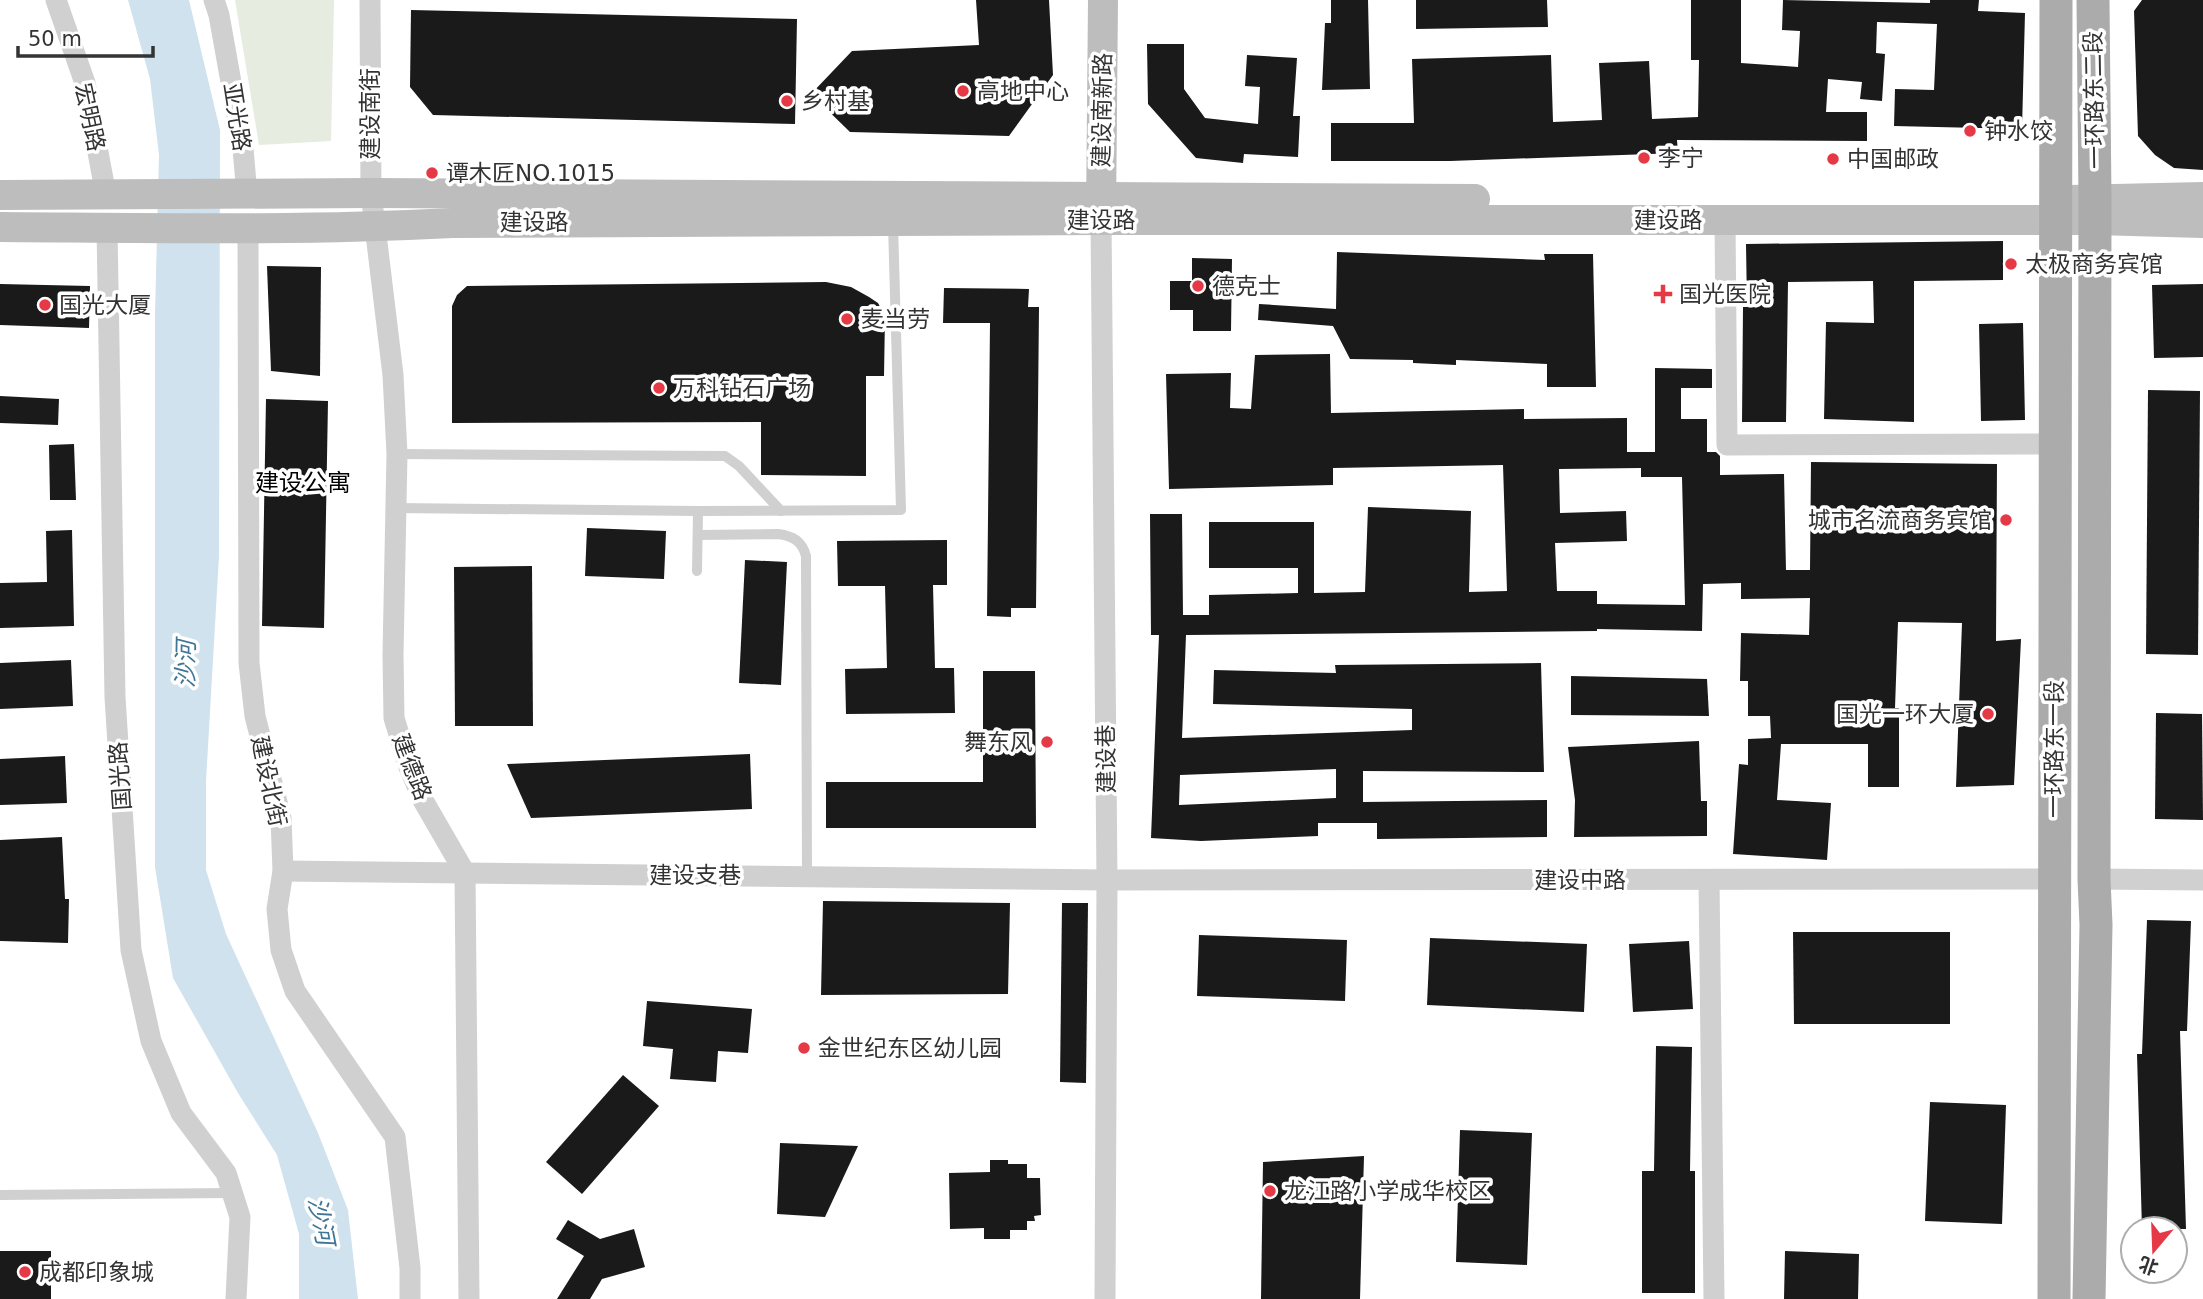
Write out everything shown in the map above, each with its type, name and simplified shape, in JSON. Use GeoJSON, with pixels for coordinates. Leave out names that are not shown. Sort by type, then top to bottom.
{"type":"FeatureCollection","features":[{"type":"Feature","properties":{"kind":"main road","name":"一环路东二段"},"geometry":{"type":"LineString","coordinates":[[2056,0],[2057,210]]}},
{"type":"Feature","properties":{"kind":"main road","name":"一环路东二段"},"geometry":{"type":"LineString","coordinates":[[2093,0],[2095,210]]}},
{"type":"Feature","properties":{"kind":"main road","name":"一环路东一段"},"geometry":{"type":"LineString","coordinates":[[2054,1299],[2053,878],[2057,210]]}},
{"type":"Feature","properties":{"kind":"main road","name":"一环路东一段"},"geometry":{"type":"LineString","coordinates":[[2089,1299],[2096,925],[2095,210]]}},
{"type":"Feature","properties":{"kind":"street","name":"宏明路"},"geometry":{"type":"LineString","coordinates":[[56,0],[85,83],[106,195]]}},
{"type":"Feature","properties":{"kind":"street","name":"亚光路"},"geometry":{"type":"LineString","coordinates":[[214,0],[243,149],[239,195]]}},
{"type":"Feature","properties":{"kind":"street","name":"建设南街"},"geometry":{"type":"LineString","coordinates":[[369,0],[371,193],[375,227]]}},
{"type":"Feature","properties":{"kind":"street","name":"建设南新路"},"geometry":{"type":"LineString","coordinates":[[1101,208],[1103,0]]}},
{"type":"Feature","properties":{"kind":"street","name":"建设路"},"geometry":{"type":"LineString","coordinates":[[0,195],[371,193],[1725,220],[2057,210]]}},
{"type":"Feature","properties":{"kind":"street","name":"建设路"},"geometry":{"type":"LineString","coordinates":[[0,227],[238,228],[375,227],[452,223],[892,221],[1101,208],[1725,202],[2095,210],[2203,197]]}},
{"type":"Feature","properties":{"kind":"street","name":"建设巷"},"geometry":{"type":"LineString","coordinates":[[1101,208],[1107,880],[1105,1299]]}},
{"type":"Feature","properties":{"kind":"street","name":"建设路"},"geometry":{"type":"LineString","coordinates":[[2095,210],[2203,223]]}},
{"type":"Feature","properties":{"kind":"street"},"geometry":{"type":"LineString","coordinates":[[1725,220],[1727,444],[2056,444]]}},
{"type":"Feature","properties":{"kind":"street","name":"建德路"},"geometry":{"type":"LineString","coordinates":[[375,227],[393,375],[397,454],[394,718],[408,767],[424,802],[465,873],[469,1299]]}},
{"type":"Feature","properties":{"kind":"street","name":"国光路"},"geometry":{"type":"LineString","coordinates":[[107,228],[115,698],[131,950],[151,1041],[181,1113],[226,1173],[233,1193],[240,1217],[236,1299]]}},
{"type":"Feature","properties":{"kind":"street","name":"建设北街"},"geometry":{"type":"LineString","coordinates":[[238,228],[249,663],[255,716],[281,818],[282,871],[277,909],[281,950],[295,991],[395,1137],[410,1268],[410,1299]]}},
{"type":"Feature","properties":{"kind":"street","name":"建设支巷"},"geometry":{"type":"LineString","coordinates":[[282,871],[1107,880]]}},
{"type":"Feature","properties":{"kind":"street","name":"建设中路"},"geometry":{"type":"LineString","coordinates":[[1107,880],[2053,878]]}},
{"type":"Feature","properties":{"kind":"street"},"geometry":{"type":"LineString","coordinates":[[2094,879],[2203,880]]}},
{"type":"Feature","properties":{"kind":"street"},"geometry":{"type":"LineString","coordinates":[[1709,880],[1714,1299]]}},
{"type":"Feature","properties":{"kind":"lane"},"geometry":{"type":"LineString","coordinates":[[395,508],[901,510],[892,221]]}},
{"type":"Feature","properties":{"kind":"lane"},"geometry":{"type":"LineString","coordinates":[[397,454],[725,456],[739,466],[781,511]]}},
{"type":"Feature","properties":{"kind":"lane"},"geometry":{"type":"LineString","coordinates":[[697,571],[698,511]]}},
{"type":"Feature","properties":{"kind":"lane"},"geometry":{"type":"LineString","coordinates":[[698,535],[778,534],[789,536],[803,547],[806,565],[807,876]]}},
{"type":"Feature","properties":{"kind":"lane"},"geometry":{"type":"LineString","coordinates":[[0,1195],[233,1193]]}},
{"type":"Feature","properties":{"kind":"shaded area"},"geometry":{"type":"Polygon","coordinates":[[[235,0],[334,0],[331,141],[259,145],[235,0]]]}},
{"type":"Feature","properties":{"kind":"water","name":"沙河"},"geometry":{"type":"Polygon","coordinates":[[[128,0],[189,0],[220,130],[219,556],[206,781],[206,870],[226,934],[318,1133],[348,1210],[358,1299],[299,1299],[299,1234],[277,1155],[238,1093],[173,978],[155,867],[155,315],[159,155],[150,79],[128,0]]]}},
{"type":"Feature","properties":{"kind":"building"},"geometry":{"type":"Polygon","coordinates":[[[976,0],[1049,0],[1053,75],[1009,136],[850,132],[811,94],[852,51],[979,45],[976,0]]]}},
{"type":"Feature","properties":{"kind":"building"},"geometry":{"type":"Polygon","coordinates":[[[1331,0],[1368,0],[1370,89],[1322,90],[1325,23],[1331,23],[1331,0]]]}},
{"type":"Feature","properties":{"kind":"building"},"geometry":{"type":"Polygon","coordinates":[[[1416,0],[1547,0],[1548,27],[1416,29],[1416,0]]]}},
{"type":"Feature","properties":{"kind":"building"},"geometry":{"type":"Polygon","coordinates":[[[1691,0],[1741,0],[1741,63],[1798,67],[1800,31],[1782,30],[1783,0],[1930,3],[1930,0],[1979,0],[1978,11],[2025,13],[2022,129],[1894,126],[1895,89],[1934,90],[1937,24],[1877,22],[1876,53],[1885,54],[1882,101],[1860,99],[1862,82],[1828,79],[1826,112],[1867,112],[1867,141],[1677,140],[1678,153],[1450,161],[1331,161],[1331,123],[1414,123],[1412,59],[1551,55],[1553,122],[1602,120],[1599,63],[1649,61],[1652,119],[1698,117],[1699,60],[1691,60],[1691,0]]]}},
{"type":"Feature","properties":{"kind":"building"},"geometry":{"type":"Polygon","coordinates":[[[2142,0],[2203,0],[2203,170],[2174,168],[2155,155],[2138,136],[2134,11],[2142,0]]]}},
{"type":"Feature","properties":{"kind":"building"},"geometry":{"type":"Polygon","coordinates":[[[411,10],[797,19],[795,124],[433,115],[410,87],[411,10]]]}},
{"type":"Feature","properties":{"kind":"building"},"geometry":{"type":"Polygon","coordinates":[[[1147,44],[1184,44],[1184,89],[1205,118],[1258,124],[1260,87],[1245,86],[1247,55],[1297,58],[1293,116],[1300,116],[1298,157],[1244,154],[1243,163],[1196,158],[1148,104],[1147,44]]]}},
{"type":"Feature","properties":{"kind":"building"},"geometry":{"type":"Polygon","coordinates":[[[2003,241],[2003,280],[1914,281],[1914,422],[1824,419],[1826,322],[1874,323],[1873,281],[1788,282],[1786,422],[1742,422],[1743,307],[1747,307],[1746,244],[2003,241]]]}},
{"type":"Feature","properties":{"kind":"building"},"geometry":{"type":"Polygon","coordinates":[[[1337,252],[1545,260],[1544,254],[1593,254],[1596,387],[1547,387],[1547,364],[1456,360],[1456,365],[1413,363],[1413,360],[1350,359],[1333,326],[1258,320],[1259,304],[1336,309],[1337,252]]]}},
{"type":"Feature","properties":{"kind":"building"},"geometry":{"type":"Polygon","coordinates":[[[1192,258],[1232,259],[1231,331],[1193,331],[1193,310],[1170,310],[1170,281],[1192,281],[1192,258]]]}},
{"type":"Feature","properties":{"kind":"building"},"geometry":{"type":"Polygon","coordinates":[[[267,266],[321,267],[320,376],[271,371],[267,266]]]}},
{"type":"Feature","properties":{"kind":"building","name":"万科钻石广场"},"geometry":{"type":"Polygon","coordinates":[[[826,282],[851,287],[869,297],[878,303],[885,316],[884,376],[866,376],[866,476],[761,475],[761,422],[452,423],[452,306],[457,295],[467,286],[826,282]]]}},
{"type":"Feature","properties":{"kind":"building","name":"国光大厦"},"geometry":{"type":"Polygon","coordinates":[[[0,284],[90,286],[89,328],[0,325],[0,284]]]}},
{"type":"Feature","properties":{"kind":"building"},"geometry":{"type":"Polygon","coordinates":[[[2203,284],[2203,357],[2154,358],[2152,285],[2203,284]]]}},
{"type":"Feature","properties":{"kind":"building"},"geometry":{"type":"Polygon","coordinates":[[[944,288],[1029,289],[1028,307],[1039,307],[1036,608],[1011,608],[1011,617],[987,616],[990,323],[943,323],[944,288]]]}},
{"type":"Feature","properties":{"kind":"building"},"geometry":{"type":"Polygon","coordinates":[[[2023,323],[2025,420],[1981,421],[1979,324],[2023,323]]]}},
{"type":"Feature","properties":{"kind":"building"},"geometry":{"type":"Polygon","coordinates":[[[1330,354],[1331,413],[1524,409],[1524,419],[1627,418],[1627,452],[1655,452],[1655,368],[1712,369],[1712,388],[1681,388],[1681,419],[1707,419],[1707,452],[1716,452],[1720,456],[1720,475],[1784,474],[1786,570],[1810,570],[1811,462],[1997,464],[1996,641],[2021,639],[2014,785],[1956,787],[1962,623],[1898,622],[1895,708],[1899,708],[1899,787],[1868,787],[1868,744],[1781,744],[1777,800],[1831,803],[1827,860],[1733,854],[1739,764],[1748,765],[1748,739],[1771,738],[1770,716],[1748,716],[1748,681],[1740,681],[1741,633],[1809,635],[1810,598],[1741,599],[1741,583],[1703,584],[1702,631],[1597,629],[1186,635],[1182,738],[1412,730],[1412,709],[1213,704],[1214,670],[1336,673],[1335,665],[1541,663],[1544,772],[1363,771],[1363,802],[1547,800],[1547,837],[1377,839],[1377,823],[1318,823],[1318,836],[1201,841],[1151,838],[1159,635],[1151,635],[1150,514],[1182,514],[1183,615],[1209,615],[1209,595],[1298,593],[1298,568],[1209,568],[1209,522],[1314,522],[1314,593],[1365,592],[1368,507],[1471,511],[1469,592],[1507,591],[1503,465],[1333,468],[1333,485],[1169,489],[1166,374],[1231,373],[1230,408],[1251,409],[1255,355],[1330,354]],[[1641,468],[1559,469],[1560,513],[1626,511],[1627,541],[1555,543],[1557,591],[1597,591],[1597,604],[1685,605],[1682,477],[1641,477],[1641,468]],[[1336,769],[1180,775],[1179,805],[1336,798],[1336,769]]]}},
{"type":"Feature","properties":{"kind":"building"},"geometry":{"type":"Polygon","coordinates":[[[2148,390],[2200,391],[2198,655],[2146,654],[2148,390]]]}},
{"type":"Feature","properties":{"kind":"building"},"geometry":{"type":"Polygon","coordinates":[[[0,396],[59,399],[58,425],[0,423],[0,396]]]}},
{"type":"Feature","properties":{"kind":"building"},"geometry":{"type":"Polygon","coordinates":[[[266,399],[328,401],[324,628],[262,626],[266,399]]]}},
{"type":"Feature","properties":{"kind":"building"},"geometry":{"type":"Polygon","coordinates":[[[74,444],[76,500],[50,500],[49,445],[74,444]]]}},
{"type":"Feature","properties":{"kind":"building"},"geometry":{"type":"Polygon","coordinates":[[[587,528],[666,531],[664,579],[585,576],[587,528]]]}},
{"type":"Feature","properties":{"kind":"building"},"geometry":{"type":"Polygon","coordinates":[[[72,530],[74,626],[0,628],[0,583],[47,582],[46,531],[72,530]]]}},
{"type":"Feature","properties":{"kind":"building"},"geometry":{"type":"Polygon","coordinates":[[[947,540],[947,585],[933,585],[935,668],[954,668],[955,713],[846,714],[845,669],[887,668],[885,586],[838,586],[837,541],[947,540]]]}},
{"type":"Feature","properties":{"kind":"building"},"geometry":{"type":"Polygon","coordinates":[[[745,560],[787,562],[781,685],[739,683],[745,560]]]}},
{"type":"Feature","properties":{"kind":"building"},"geometry":{"type":"Polygon","coordinates":[[[532,566],[533,726],[455,726],[454,567],[532,566]]]}},
{"type":"Feature","properties":{"kind":"building"},"geometry":{"type":"Polygon","coordinates":[[[71,660],[73,706],[0,709],[0,663],[71,660]]]}},
{"type":"Feature","properties":{"kind":"building"},"geometry":{"type":"Polygon","coordinates":[[[983,671],[1035,671],[1036,828],[826,828],[826,782],[983,782],[983,671]]]}},
{"type":"Feature","properties":{"kind":"building"},"geometry":{"type":"Polygon","coordinates":[[[1571,676],[1707,679],[1709,716],[1571,715],[1571,676]]]}},
{"type":"Feature","properties":{"kind":"building"},"geometry":{"type":"Polygon","coordinates":[[[2156,713],[2202,714],[2203,820],[2155,819],[2156,713]]]}},
{"type":"Feature","properties":{"kind":"building"},"geometry":{"type":"Polygon","coordinates":[[[1699,741],[1701,801],[1707,801],[1707,836],[1574,837],[1575,800],[1568,747],[1699,741]]]}},
{"type":"Feature","properties":{"kind":"building"},"geometry":{"type":"Polygon","coordinates":[[[750,754],[752,809],[531,818],[507,764],[750,754]]]}},
{"type":"Feature","properties":{"kind":"building"},"geometry":{"type":"Polygon","coordinates":[[[65,756],[67,803],[0,805],[0,759],[65,756]]]}},
{"type":"Feature","properties":{"kind":"building"},"geometry":{"type":"Polygon","coordinates":[[[62,837],[65,899],[69,899],[68,943],[0,941],[0,840],[62,837]]]}},
{"type":"Feature","properties":{"kind":"building"},"geometry":{"type":"Polygon","coordinates":[[[823,901],[1010,903],[1008,994],[821,995],[823,901]]]}},
{"type":"Feature","properties":{"kind":"building"},"geometry":{"type":"Polygon","coordinates":[[[1062,903],[1088,903],[1086,1083],[1060,1082],[1062,903]]]}},
{"type":"Feature","properties":{"kind":"building"},"geometry":{"type":"Polygon","coordinates":[[[2147,920],[2191,921],[2187,1031],[2180,1031],[2186,1215],[2142,1215],[2137,1054],[2142,1054],[2147,920]]]}},
{"type":"Feature","properties":{"kind":"building"},"geometry":{"type":"Polygon","coordinates":[[[1793,932],[1950,932],[1950,1024],[1794,1024],[1793,932]]]}},
{"type":"Feature","properties":{"kind":"building"},"geometry":{"type":"Polygon","coordinates":[[[1199,935],[1347,940],[1345,1001],[1197,996],[1199,935]]]}},
{"type":"Feature","properties":{"kind":"building"},"geometry":{"type":"Polygon","coordinates":[[[1430,938],[1587,944],[1584,1012],[1427,1005],[1430,938]]]}},
{"type":"Feature","properties":{"kind":"building"},"geometry":{"type":"Polygon","coordinates":[[[1689,941],[1693,1009],[1633,1012],[1629,944],[1689,941]]]}},
{"type":"Feature","properties":{"kind":"building"},"geometry":{"type":"Polygon","coordinates":[[[647,1001],[752,1009],[748,1053],[718,1051],[716,1082],[670,1079],[673,1049],[643,1046],[647,1001]]]}},
{"type":"Feature","properties":{"kind":"building"},"geometry":{"type":"Polygon","coordinates":[[[1656,1046],[1692,1047],[1690,1171],[1695,1171],[1695,1293],[1642,1293],[1642,1171],[1654,1171],[1656,1046]]]}},
{"type":"Feature","properties":{"kind":"building"},"geometry":{"type":"Polygon","coordinates":[[[623,1075],[659,1106],[582,1194],[546,1162],[623,1075]]]}},
{"type":"Feature","properties":{"kind":"building"},"geometry":{"type":"Polygon","coordinates":[[[1930,1102],[2006,1105],[2002,1224],[1925,1221],[1930,1102]]]}},
{"type":"Feature","properties":{"kind":"building"},"geometry":{"type":"Polygon","coordinates":[[[1460,1130],[1532,1133],[1527,1265],[1456,1262],[1460,1130]]]}},
{"type":"Feature","properties":{"kind":"building"},"geometry":{"type":"Polygon","coordinates":[[[780,1143],[858,1146],[825,1217],[777,1214],[780,1143]]]}},
{"type":"Feature","properties":{"kind":"building"},"geometry":{"type":"Polygon","coordinates":[[[1364,1156],[1360,1299],[1261,1299],[1263,1162],[1364,1156]]]}},
{"type":"Feature","properties":{"kind":"building"},"geometry":{"type":"Polygon","coordinates":[[[990,1160],[1027,1164],[1027,1178],[1040,1178],[1041,1215],[1034,1216],[1035,1221],[1027,1221],[1027,1230],[1010,1230],[1010,1239],[984,1239],[984,1228],[950,1229],[949,1173],[990,1172],[990,1160]]]}},
{"type":"Feature","properties":{"kind":"building"},"geometry":{"type":"Polygon","coordinates":[[[568,1220],[600,1239],[634,1229],[645,1267],[602,1279],[590,1299],[557,1299],[584,1256],[556,1239],[568,1220]]]}},
{"type":"Feature","properties":{"kind":"building","name":"成都印象城"},"geometry":{"type":"Polygon","coordinates":[[[0,1251],[51,1251],[51,1299],[0,1299],[0,1251]]]}},
{"type":"Feature","properties":{"kind":"building"},"geometry":{"type":"Polygon","coordinates":[[[1785,1251],[1859,1254],[1858,1299],[1784,1299],[1785,1251]]]}},
{"type":"Feature","properties":{"kind":"place","name":"高地中心"},"geometry":{"type":"Point","coordinates":[963,91]}},
{"type":"Feature","properties":{"kind":"place","name":"乡村基"},"geometry":{"type":"Point","coordinates":[787,101]}},
{"type":"Feature","properties":{"kind":"place","name":"钟水饺"},"geometry":{"type":"Point","coordinates":[1970,131]}},
{"type":"Feature","properties":{"kind":"place","name":"李宁"},"geometry":{"type":"Point","coordinates":[1644,158]}},
{"type":"Feature","properties":{"kind":"place","name":"中国邮政"},"geometry":{"type":"Point","coordinates":[1833,159]}},
{"type":"Feature","properties":{"kind":"place","name":"谭木匠NO.1015"},"geometry":{"type":"Point","coordinates":[432,173]}},
{"type":"Feature","properties":{"kind":"place","name":"太极商务宾馆"},"geometry":{"type":"Point","coordinates":[2011,264]}},
{"type":"Feature","properties":{"kind":"place","name":"德克士"},"geometry":{"type":"Point","coordinates":[1198,286]}},
{"type":"Feature","properties":{"kind":"place","name":"国光医院"},"geometry":{"type":"Point","coordinates":[1663,294]}},
{"type":"Feature","properties":{"kind":"place","name":"国光大厦"},"geometry":{"type":"Point","coordinates":[45,305]}},
{"type":"Feature","properties":{"kind":"place","name":"麦当劳"},"geometry":{"type":"Point","coordinates":[847,319]}},
{"type":"Feature","properties":{"kind":"place","name":"万科钻石广场"},"geometry":{"type":"Point","coordinates":[659,388]}},
{"type":"Feature","properties":{"kind":"place","name":"城市名流商务宾馆"},"geometry":{"type":"Point","coordinates":[2006,520]}},
{"type":"Feature","properties":{"kind":"place","name":"国光一环大厦"},"geometry":{"type":"Point","coordinates":[1988,714]}},
{"type":"Feature","properties":{"kind":"place","name":"舞东风"},"geometry":{"type":"Point","coordinates":[1047,742]}},
{"type":"Feature","properties":{"kind":"place","name":"金世纪东区幼儿园"},"geometry":{"type":"Point","coordinates":[804,1048]}},
{"type":"Feature","properties":{"kind":"place","name":"龙江路小学成华校区"},"geometry":{"type":"Point","coordinates":[1270,1191]}},
{"type":"Feature","properties":{"kind":"place","name":"成都印象城"},"geometry":{"type":"Point","coordinates":[25,1272]}},
{"type":"Feature","properties":{"kind":"district","name":"建设公寓"},"geometry":{"type":"Point","coordinates":[303,483]}}]}
